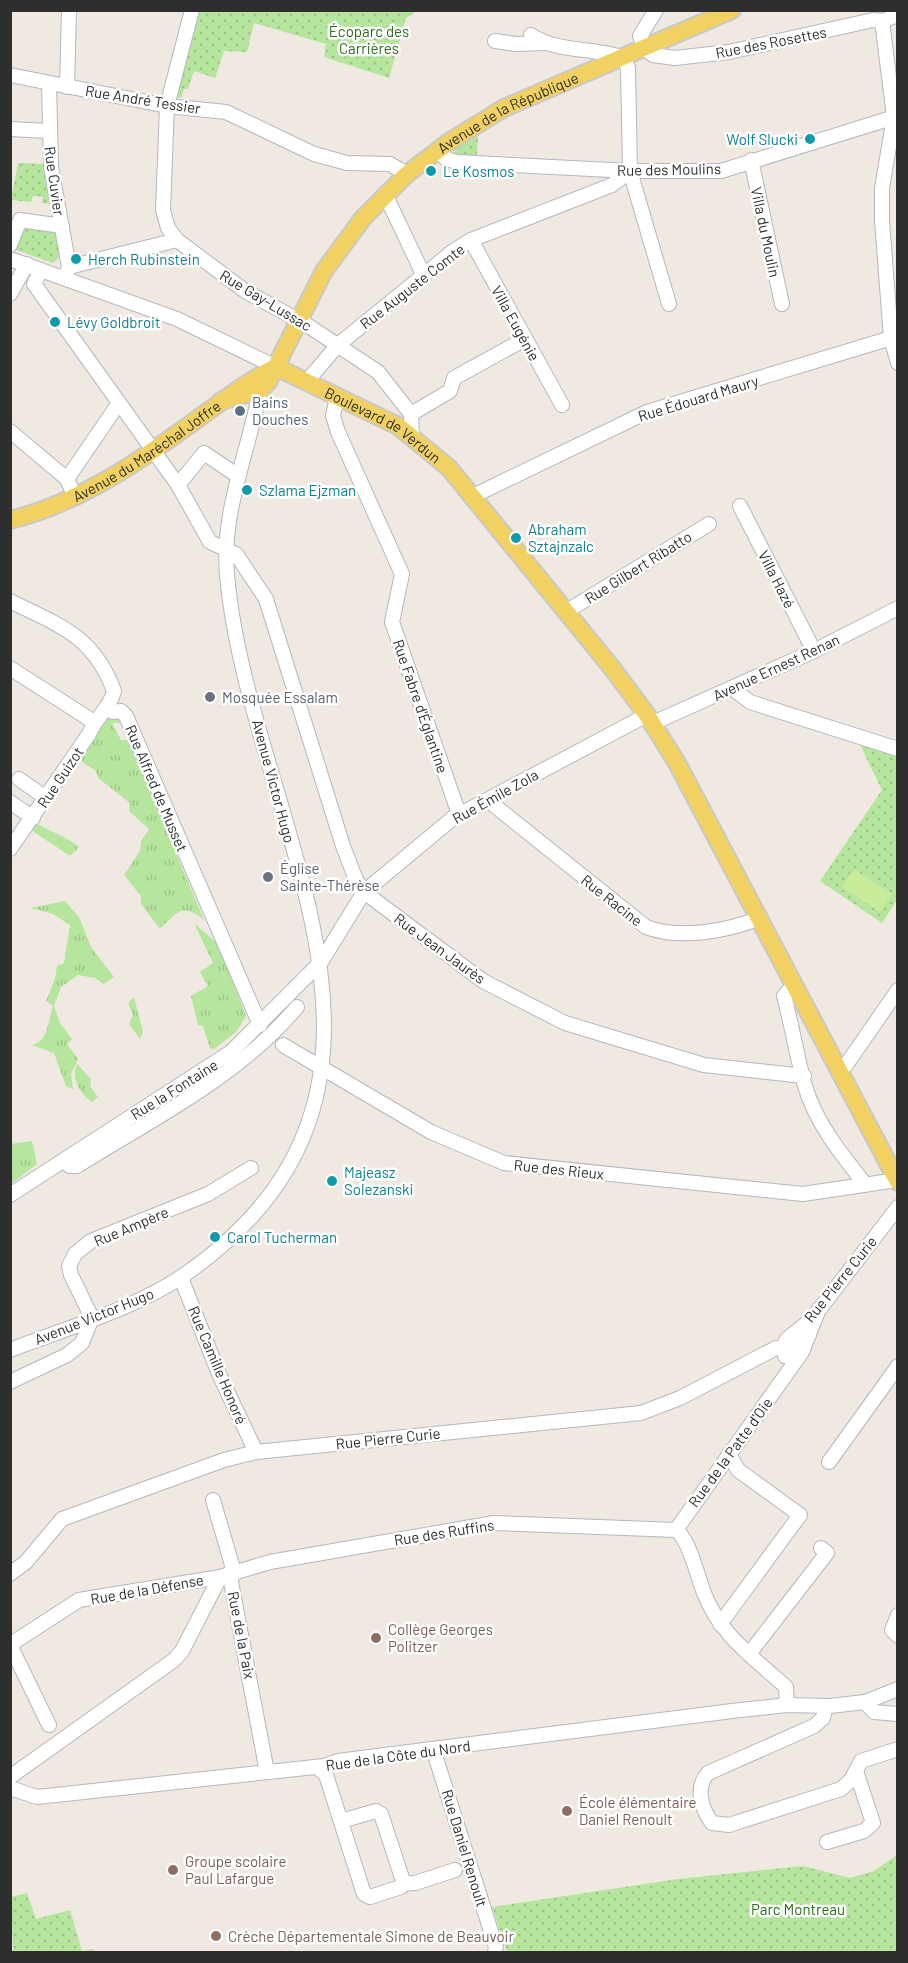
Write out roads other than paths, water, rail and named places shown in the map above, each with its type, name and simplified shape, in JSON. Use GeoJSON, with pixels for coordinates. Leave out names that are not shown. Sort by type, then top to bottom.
{"type":"FeatureCollection","features":[{"type":"Feature","properties":{"kind":"main road","name":"Avenue de la République"},"geometry":{"type":"LineString","coordinates":[[260,390],[276,367],[324,271],[347,237],[385,194],[407,174],[438,150],[504,108],[732,10]]}},
{"type":"Feature","properties":{"kind":"main road","name":"Boulevard de Verdun"},"geometry":{"type":"LineString","coordinates":[[276,367],[412,436],[449,468],[567,611],[650,719],[677,763],[760,918],[897,1181]]}},
{"type":"Feature","properties":{"kind":"main road","name":"Avenue du Maréchal Joffre"},"geometry":{"type":"LineString","coordinates":[[10,520],[75,497],[152,451],[247,381],[276,367]]}},
{"type":"Feature","properties":{"kind":"main road"},"geometry":{"type":"LineString","coordinates":[[221,401],[260,390]]}},
{"type":"Feature","properties":{"kind":"street"},"geometry":{"type":"LineString","coordinates":[[67,87],[69,10]]}},
{"type":"Feature","properties":{"kind":"street","name":"Rue Gay-Lussac"},"geometry":{"type":"LineString","coordinates":[[192,10],[167,106],[163,210],[168,228],[177,240],[245,291],[300,320],[378,372],[411,414]]}},
{"type":"Feature","properties":{"kind":"street"},"geometry":{"type":"LineString","coordinates":[[645,49],[640,33],[656,10]]}},
{"type":"Feature","properties":{"kind":"street","name":"Rue des Rosettes"},"geometry":{"type":"LineString","coordinates":[[645,49],[653,55],[667,58],[729,52],[873,20],[882,21],[897,15]]}},
{"type":"Feature","properties":{"kind":"street"},"geometry":{"type":"LineString","coordinates":[[882,21],[896,117],[882,188],[897,363]]}},
{"type":"Feature","properties":{"kind":"street"},"geometry":{"type":"LineString","coordinates":[[531,35],[548,44]]}},
{"type":"Feature","properties":{"kind":"street"},"geometry":{"type":"LineString","coordinates":[[495,41],[516,44],[548,44],[610,52],[624,58],[628,68],[630,171],[669,304]]}},
{"type":"Feature","properties":{"kind":"street","name":"Rue André Tessier"},"geometry":{"type":"LineString","coordinates":[[10,75],[167,106],[226,112],[314,154],[348,163],[390,164],[407,174]]}},
{"type":"Feature","properties":{"kind":"street","name":"Rue Cuvier"},"geometry":{"type":"LineString","coordinates":[[49,83],[51,167],[62,226],[67,272]]}},
{"type":"Feature","properties":{"kind":"street","name":"Rue des Moulins"},"geometry":{"type":"LineString","coordinates":[[438,150],[446,159],[457,162],[630,171],[721,171],[896,117]]}},
{"type":"Feature","properties":{"kind":"street"},"geometry":{"type":"LineString","coordinates":[[10,129],[49,132]]}},
{"type":"Feature","properties":{"kind":"street","name":"Villa du Moulin"},"geometry":{"type":"LineString","coordinates":[[751,160],[782,304]]}},
{"type":"Feature","properties":{"kind":"street","name":"Rue Auguste Comte"},"geometry":{"type":"LineString","coordinates":[[307,381],[338,345],[423,274],[471,240],[612,185],[630,171]]}},
{"type":"Feature","properties":{"kind":"street"},"geometry":{"type":"LineString","coordinates":[[385,194],[423,274]]}},
{"type":"Feature","properties":{"kind":"street"},"geometry":{"type":"LineString","coordinates":[[10,245],[20,220],[62,226]]}},
{"type":"Feature","properties":{"kind":"street"},"geometry":{"type":"LineString","coordinates":[[67,272],[177,240]]}},
{"type":"Feature","properties":{"kind":"street","name":"Villa Eugénie"},"geometry":{"type":"LineString","coordinates":[[471,240],[562,405]]}},
{"type":"Feature","properties":{"kind":"street","name":"Boulevard de Verdun"},"geometry":{"type":"LineString","coordinates":[[10,259],[41,270],[67,272],[177,319],[276,367]]}},
{"type":"Feature","properties":{"kind":"street"},"geometry":{"type":"LineString","coordinates":[[13,289],[27,264]]}},
{"type":"Feature","properties":{"kind":"street"},"geometry":{"type":"LineString","coordinates":[[13,289],[34,284],[41,270]]}},
{"type":"Feature","properties":{"kind":"street","name":"Rue Jean Jaurès"},"geometry":{"type":"LineString","coordinates":[[34,284],[178,485],[210,542],[231,553],[266,599],[343,846],[356,880],[364,892],[483,981],[565,1023],[704,1065],[804,1076]]}},
{"type":"Feature","properties":{"kind":"street","name":"Rue Édouard Maury"},"geometry":{"type":"LineString","coordinates":[[473,496],[647,412],[894,337]]}},
{"type":"Feature","properties":{"kind":"street","name":"Villa Eugénie"},"geometry":{"type":"LineString","coordinates":[[411,414],[450,391],[454,378],[525,339]]}},
{"type":"Feature","properties":{"kind":"street","name":"Avenue Victor Hugo"},"geometry":{"type":"LineString","coordinates":[[10,1350],[138,1300],[183,1276],[233,1234],[252,1214],[291,1163],[310,1112],[321,1068],[326,1030],[321,962],[235,625],[231,553],[234,500],[260,390]]}},
{"type":"Feature","properties":{"kind":"street","name":"Rue Fabre d'Églantine"},"geometry":{"type":"LineString","coordinates":[[337,396],[333,416],[338,432],[402,574],[392,622],[459,814]]}},
{"type":"Feature","properties":{"kind":"street"},"geometry":{"type":"LineString","coordinates":[[67,479],[119,403]]}},
{"type":"Feature","properties":{"kind":"street"},"geometry":{"type":"LineString","coordinates":[[411,414],[412,436]]}},
{"type":"Feature","properties":{"kind":"street"},"geometry":{"type":"LineString","coordinates":[[10,431],[67,479],[75,497]]}},
{"type":"Feature","properties":{"kind":"street"},"geometry":{"type":"LineString","coordinates":[[178,485],[213,441]]}},
{"type":"Feature","properties":{"kind":"street"},"geometry":{"type":"LineString","coordinates":[[204,453],[238,476]]}},
{"type":"Feature","properties":{"kind":"street","name":"Villa Hazé"},"geometry":{"type":"LineString","coordinates":[[740,506],[814,651]]}},
{"type":"Feature","properties":{"kind":"street","name":"Rue Gilbert Ribatto"},"geometry":{"type":"LineString","coordinates":[[567,611],[709,524]]}},
{"type":"Feature","properties":{"kind":"street"},"geometry":{"type":"LineString","coordinates":[[232,575],[252,579]]}},
{"type":"Feature","properties":{"kind":"street","name":"Rue Alfred de Musset"},"geometry":{"type":"LineString","coordinates":[[10,601],[75,635],[98,656],[114,691],[114,705],[130,726],[260,1025]]}},
{"type":"Feature","properties":{"kind":"street","name":"Avenue Ernest Renan"},"geometry":{"type":"LineString","coordinates":[[650,719],[732,688],[814,651],[897,608]]}},
{"type":"Feature","properties":{"kind":"street"},"geometry":{"type":"LineString","coordinates":[[10,668],[94,722]]}},
{"type":"Feature","properties":{"kind":"street"},"geometry":{"type":"LineString","coordinates":[[732,688],[750,702],[897,749]]}},
{"type":"Feature","properties":{"kind":"street","name":"Rue Guizot"},"geometry":{"type":"LineString","coordinates":[[10,849],[89,734],[94,722],[114,705]]}},
{"type":"Feature","properties":{"kind":"street","name":"Rue Émile Zola"},"geometry":{"type":"LineString","coordinates":[[321,962],[364,892],[459,814],[650,719]]}},
{"type":"Feature","properties":{"kind":"street"},"geometry":{"type":"LineString","coordinates":[[19,779],[46,798]]}},
{"type":"Feature","properties":{"kind":"street","name":"Rue Racine"},"geometry":{"type":"LineString","coordinates":[[490,798],[513,820],[646,927],[656,931],[701,932],[719,930],[760,918]]}},
{"type":"Feature","properties":{"kind":"street"},"geometry":{"type":"LineString","coordinates":[[10,802],[33,818]]}},
{"type":"Feature","properties":{"kind":"street","name":"Rue la Fontaine"},"geometry":{"type":"LineString","coordinates":[[10,1195],[117,1124],[209,1069],[260,1025],[321,962]]}},
{"type":"Feature","properties":{"kind":"street"},"geometry":{"type":"LineString","coordinates":[[794,985],[784,996],[805,1084],[824,1129],[865,1184]]}},
{"type":"Feature","properties":{"kind":"street"},"geometry":{"type":"LineString","coordinates":[[839,1070],[846,1065],[895,999]]}},
{"type":"Feature","properties":{"kind":"street"},"geometry":{"type":"LineString","coordinates":[[64,1161],[70,1166],[77,1166],[232,1071],[277,1041],[297,1007]]}},
{"type":"Feature","properties":{"kind":"street","name":"Rue des Rieux"},"geometry":{"type":"LineString","coordinates":[[277,1041],[431,1132],[504,1163],[803,1194],[897,1181]]}},
{"type":"Feature","properties":{"kind":"street","name":"Rue Ampère"},"geometry":{"type":"LineString","coordinates":[[93,1318],[70,1275],[69,1266],[75,1254],[91,1241],[208,1194],[251,1168]]}},
{"type":"Feature","properties":{"kind":"street","name":"Rue Pierre Curie"},"geometry":{"type":"LineString","coordinates":[[784,1350],[787,1339],[819,1309],[897,1207]]}},
{"type":"Feature","properties":{"kind":"street","name":"Rue Camille Honoré"},"geometry":{"type":"LineString","coordinates":[[183,1276],[183,1283],[219,1374],[256,1452]]}},
{"type":"Feature","properties":{"kind":"street","name":"Rue de la Patte d'Oie"},"geometry":{"type":"LineString","coordinates":[[676,1530],[802,1352],[819,1309]]}},
{"type":"Feature","properties":{"kind":"street"},"geometry":{"type":"LineString","coordinates":[[10,1382],[67,1355],[82,1343],[93,1318]]}},
{"type":"Feature","properties":{"kind":"street","name":"Rue Pierre Curie"},"geometry":{"type":"LineString","coordinates":[[10,1574],[26,1562],[62,1519],[224,1460],[256,1452],[633,1414],[680,1398],[776,1348],[784,1350],[793,1348],[809,1335]]}},
{"type":"Feature","properties":{"kind":"street"},"geometry":{"type":"LineString","coordinates":[[784,1350],[788,1365],[785,1376]]}},
{"type":"Feature","properties":{"kind":"street"},"geometry":{"type":"LineString","coordinates":[[829,1462],[897,1365]]}},
{"type":"Feature","properties":{"kind":"street"},"geometry":{"type":"LineString","coordinates":[[720,1624],[800,1515],[738,1470],[729,1454]]}},
{"type":"Feature","properties":{"kind":"street","name":"Rue de la Paix"},"geometry":{"type":"LineString","coordinates":[[213,1500],[267,1772]]}},
{"type":"Feature","properties":{"kind":"street","name":"Rue des Ruffins"},"geometry":{"type":"LineString","coordinates":[[226,1574],[270,1562],[494,1523],[676,1530]]}},
{"type":"Feature","properties":{"kind":"street"},"geometry":{"type":"LineString","coordinates":[[676,1530],[684,1540],[705,1597],[724,1632],[786,1687],[787,1705],[826,1706],[866,1702],[897,1689]]}},
{"type":"Feature","properties":{"kind":"street"},"geometry":{"type":"LineString","coordinates":[[750,1654],[827,1553],[821,1548]]}},
{"type":"Feature","properties":{"kind":"street"},"geometry":{"type":"LineString","coordinates":[[10,1777],[174,1660],[182,1651],[226,1574]]}},
{"type":"Feature","properties":{"kind":"street","name":"Rue de la Défense"},"geometry":{"type":"LineString","coordinates":[[48,1725],[11,1647],[14,1642],[79,1600],[226,1574]]}},
{"type":"Feature","properties":{"kind":"street"},"geometry":{"type":"LineString","coordinates":[[897,1615],[892,1630],[897,1636]]}},
{"type":"Feature","properties":{"kind":"street"},"geometry":{"type":"LineString","coordinates":[[866,1702],[874,1712],[897,1714]]}},
{"type":"Feature","properties":{"kind":"street","name":"Rue de la Côte du Nord"},"geometry":{"type":"LineString","coordinates":[[10,1788],[37,1797],[317,1767],[338,1761],[787,1705]]}},
{"type":"Feature","properties":{"kind":"street"},"geometry":{"type":"LineString","coordinates":[[826,1706],[823,1718],[814,1726],[708,1773],[700,1781],[699,1788],[707,1816],[717,1825],[729,1825],[841,1789],[861,1761],[897,1749]]}},
{"type":"Feature","properties":{"kind":"street","name":"Rue Daniel Renoult"},"geometry":{"type":"LineString","coordinates":[[433,1749],[492,1951]]}},
{"type":"Feature","properties":{"kind":"street"},"geometry":{"type":"LineString","coordinates":[[317,1767],[324,1771],[364,1894],[370,1897],[401,1887],[402,1884],[415,1883],[455,1870]]}},
{"type":"Feature","properties":{"kind":"street"},"geometry":{"type":"LineString","coordinates":[[827,1842],[864,1831],[873,1823],[856,1771]]}},
{"type":"Feature","properties":{"kind":"street"},"geometry":{"type":"LineString","coordinates":[[341,1821],[376,1811],[381,1814],[402,1884]]}},
{"type":"Feature","properties":{"kind":"place","name":"Wolf Slucki"},"geometry":{"type":"Point","coordinates":[810,139]}},
{"type":"Feature","properties":{"kind":"place","name":"Le Kosmos"},"geometry":{"type":"Point","coordinates":[431,171]}},
{"type":"Feature","properties":{"kind":"place","name":"Herch Rubinstein"},"geometry":{"type":"Point","coordinates":[76,259]}},
{"type":"Feature","properties":{"kind":"place","name":"Lévy Goldbroit"},"geometry":{"type":"Point","coordinates":[55,322]}},
{"type":"Feature","properties":{"kind":"place","name":"Bains Douches"},"geometry":{"type":"Point","coordinates":[240,411]}},
{"type":"Feature","properties":{"kind":"place","name":"Szlama Ejzman"},"geometry":{"type":"Point","coordinates":[247,490]}},
{"type":"Feature","properties":{"kind":"place","name":"Abraham Sztajnzalc"},"geometry":{"type":"Point","coordinates":[516,538]}},
{"type":"Feature","properties":{"kind":"place","name":"Mosquée Essalam"},"geometry":{"type":"Point","coordinates":[210,697]}},
{"type":"Feature","properties":{"kind":"place","name":"Église Sainte-Thérèse"},"geometry":{"type":"Point","coordinates":[268,877]}},
{"type":"Feature","properties":{"kind":"place","name":"Majeasz Solezanski"},"geometry":{"type":"Point","coordinates":[332,1181]}},
{"type":"Feature","properties":{"kind":"place","name":"Carol Tucherman"},"geometry":{"type":"Point","coordinates":[215,1237]}},
{"type":"Feature","properties":{"kind":"place","name":"Collège Georges Politzer"},"geometry":{"type":"Point","coordinates":[376,1638]}},
{"type":"Feature","properties":{"kind":"place","name":"École élémentaire Daniel Renoult"},"geometry":{"type":"Point","coordinates":[567,1811]}},
{"type":"Feature","properties":{"kind":"place","name":"Groupe scolaire Paul Lafargue"},"geometry":{"type":"Point","coordinates":[173,1870]}},
{"type":"Feature","properties":{"kind":"place","name":"Crèche Départementale Simone de Beauvoir"},"geometry":{"type":"Point","coordinates":[216,1936]}},
{"type":"Feature","properties":{"kind":"park label","name":"Écoparc des Carrières"},"geometry":{"type":"Point","coordinates":[369,40]}},
{"type":"Feature","properties":{"kind":"park label","name":"Parc Montreau"},"geometry":{"type":"Point","coordinates":[798,1909]}}]}
